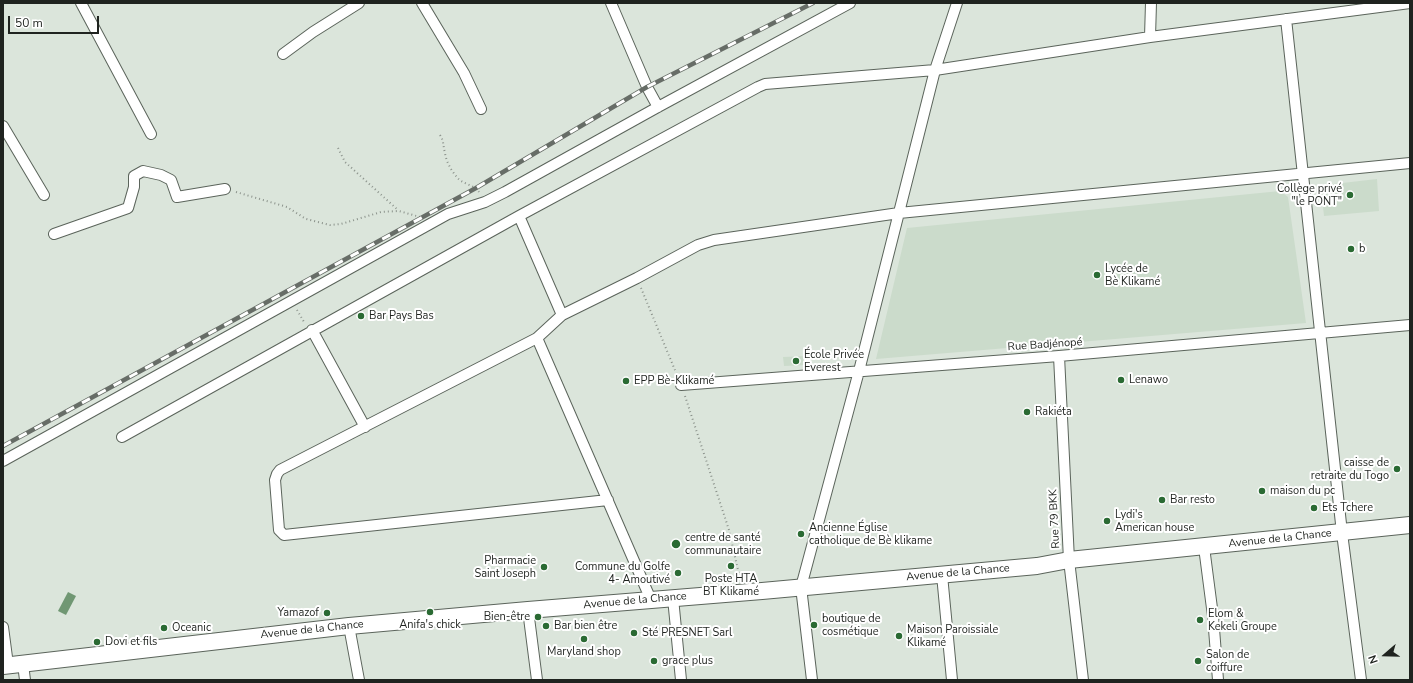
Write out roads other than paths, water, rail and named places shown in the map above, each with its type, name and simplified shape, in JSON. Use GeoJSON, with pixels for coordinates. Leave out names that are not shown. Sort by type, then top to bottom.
{"type":"FeatureCollection","features":[{"type":"Feature","properties":{"kind":"main road","name":"Avenue de la Chance"},"geometry":{"type":"LineString","coordinates":[[11,665],[349,626],[942,575],[1037,566],[1069,560],[1410,526]]}},
{"type":"Feature","properties":{"kind":"street"},"geometry":{"type":"LineString","coordinates":[[82,3],[151,134]]}},
{"type":"Feature","properties":{"kind":"street"},"geometry":{"type":"LineString","coordinates":[[283,54],[313,32],[359,3]]}},
{"type":"Feature","properties":{"kind":"street"},"geometry":{"type":"LineString","coordinates":[[422,3],[464,73],[481,109]]}},
{"type":"Feature","properties":{"kind":"street"},"geometry":{"type":"LineString","coordinates":[[611,3],[647,87],[658,107]]}},
{"type":"Feature","properties":{"kind":"street"},"geometry":{"type":"LineString","coordinates":[[3,461],[448,214],[485,202],[505,192],[850,3]]}},
{"type":"Feature","properties":{"kind":"street"},"geometry":{"type":"LineString","coordinates":[[812,680],[801,587],[859,371],[935,70],[957,3]]}},
{"type":"Feature","properties":{"kind":"street"},"geometry":{"type":"LineString","coordinates":[[1150,3],[1150,37]]}},
{"type":"Feature","properties":{"kind":"street"},"geometry":{"type":"LineString","coordinates":[[122,437],[519,216],[765,84],[935,70],[1150,37],[1410,3]]}},
{"type":"Feature","properties":{"kind":"street"},"geometry":{"type":"LineString","coordinates":[[1286,19],[1342,533],[1361,680]]}},
{"type":"Feature","properties":{"kind":"street"},"geometry":{"type":"LineString","coordinates":[[3,126],[44,195]]}},
{"type":"Feature","properties":{"kind":"street"},"geometry":{"type":"LineString","coordinates":[[608,500],[284,535],[278,530],[275,480],[280,470],[537,338],[562,315],[637,278],[698,244],[714,240],[898,213],[1410,163]]}},
{"type":"Feature","properties":{"kind":"street"},"geometry":{"type":"LineString","coordinates":[[54,234],[128,208],[134,187],[134,176],[143,171],[161,175],[170,180],[177,197],[225,189]]}},
{"type":"Feature","properties":{"kind":"street"},"geometry":{"type":"LineString","coordinates":[[519,216],[562,315]]}},
{"type":"Feature","properties":{"kind":"street","name":"Rue Badjénopé"},"geometry":{"type":"LineString","coordinates":[[681,385],[1059,356],[1410,325]]}},
{"type":"Feature","properties":{"kind":"street"},"geometry":{"type":"LineString","coordinates":[[312,330],[365,427]]}},
{"type":"Feature","properties":{"kind":"street"},"geometry":{"type":"LineString","coordinates":[[537,338],[651,600]]}},
{"type":"Feature","properties":{"kind":"street","name":"Rue 79 BKK"},"geometry":{"type":"LineString","coordinates":[[1059,356],[1069,560],[1083,680]]}},
{"type":"Feature","properties":{"kind":"street"},"geometry":{"type":"LineString","coordinates":[[1204,547],[1213,616],[1218,680]]}},
{"type":"Feature","properties":{"kind":"street"},"geometry":{"type":"LineString","coordinates":[[942,575],[952,680]]}},
{"type":"Feature","properties":{"kind":"street"},"geometry":{"type":"LineString","coordinates":[[673,598],[681,680]]}},
{"type":"Feature","properties":{"kind":"street"},"geometry":{"type":"LineString","coordinates":[[528,610],[537,680]]}},
{"type":"Feature","properties":{"kind":"street"},"geometry":{"type":"LineString","coordinates":[[349,626],[359,680]]}},
{"type":"Feature","properties":{"kind":"street"},"geometry":{"type":"LineString","coordinates":[[3,627],[11,665],[25,680]]}},
{"type":"Feature","properties":{"kind":"railway"},"geometry":{"type":"LineString","coordinates":[[3,446],[476,188],[647,87],[813,3]]}},
{"type":"Feature","properties":{"kind":"place","name":"Collège privé \"le PONT\""},"geometry":{"type":"Point","coordinates":[1350,195]}},
{"type":"Feature","properties":{"kind":"place","name":"b"},"geometry":{"type":"Point","coordinates":[1351,249]}},
{"type":"Feature","properties":{"kind":"place","name":"Lycée de Bè Klikamé"},"geometry":{"type":"Point","coordinates":[1097,275]}},
{"type":"Feature","properties":{"kind":"place","name":"Bar Pays Bas"},"geometry":{"type":"Point","coordinates":[361,316]}},
{"type":"Feature","properties":{"kind":"place","name":"École Privée Everest"},"geometry":{"type":"Point","coordinates":[796,361]}},
{"type":"Feature","properties":{"kind":"place","name":"Lenawo"},"geometry":{"type":"Point","coordinates":[1121,380]}},
{"type":"Feature","properties":{"kind":"place","name":"EPP Bè-Klikamé"},"geometry":{"type":"Point","coordinates":[626,381]}},
{"type":"Feature","properties":{"kind":"place","name":"Rakiéta"},"geometry":{"type":"Point","coordinates":[1027,412]}},
{"type":"Feature","properties":{"kind":"place","name":"caisse de retraite du Togo"},"geometry":{"type":"Point","coordinates":[1397,469]}},
{"type":"Feature","properties":{"kind":"place","name":"maison du pc"},"geometry":{"type":"Point","coordinates":[1262,491]}},
{"type":"Feature","properties":{"kind":"place","name":"Bar resto"},"geometry":{"type":"Point","coordinates":[1162,500]}},
{"type":"Feature","properties":{"kind":"place","name":"Ets Tchere"},"geometry":{"type":"Point","coordinates":[1314,508]}},
{"type":"Feature","properties":{"kind":"place","name":"Lydi's American house"},"geometry":{"type":"Point","coordinates":[1107,521]}},
{"type":"Feature","properties":{"kind":"place","name":"Ancienne Église catholique de Bè klikame"},"geometry":{"type":"Point","coordinates":[801,534]}},
{"type":"Feature","properties":{"kind":"place","name":"centre de santé communautaire"},"geometry":{"type":"Point","coordinates":[676,544]}},
{"type":"Feature","properties":{"kind":"place","name":"Poste HTA BT Klikamé"},"geometry":{"type":"Point","coordinates":[731,566]}},
{"type":"Feature","properties":{"kind":"place","name":"Pharmacie Saint Joseph"},"geometry":{"type":"Point","coordinates":[544,567]}},
{"type":"Feature","properties":{"kind":"place","name":"Commune du Golfe 4- Amoutivé"},"geometry":{"type":"Point","coordinates":[678,573]}},
{"type":"Feature","properties":{"kind":"place","name":"Anifa's chick"},"geometry":{"type":"Point","coordinates":[430,612]}},
{"type":"Feature","properties":{"kind":"place","name":"Yamazof"},"geometry":{"type":"Point","coordinates":[327,613]}},
{"type":"Feature","properties":{"kind":"place","name":"Bien-être"},"geometry":{"type":"Point","coordinates":[538,617]}},
{"type":"Feature","properties":{"kind":"place","name":"Elom & Kekeli Groupe"},"geometry":{"type":"Point","coordinates":[1200,620]}},
{"type":"Feature","properties":{"kind":"place","name":"boutique de cosmétique"},"geometry":{"type":"Point","coordinates":[814,625]}},
{"type":"Feature","properties":{"kind":"place","name":"Bar bien être"},"geometry":{"type":"Point","coordinates":[546,626]}},
{"type":"Feature","properties":{"kind":"place","name":"Oceanic"},"geometry":{"type":"Point","coordinates":[164,628]}},
{"type":"Feature","properties":{"kind":"place","name":"Sté PRESNET Sarl"},"geometry":{"type":"Point","coordinates":[634,633]}},
{"type":"Feature","properties":{"kind":"place","name":"Maison Paroissiale Klikamé"},"geometry":{"type":"Point","coordinates":[899,636]}},
{"type":"Feature","properties":{"kind":"place","name":"Maryland shop"},"geometry":{"type":"Point","coordinates":[584,639]}},
{"type":"Feature","properties":{"kind":"place","name":"Dovi et fils"},"geometry":{"type":"Point","coordinates":[97,642]}},
{"type":"Feature","properties":{"kind":"place","name":"grace plus"},"geometry":{"type":"Point","coordinates":[654,661]}},
{"type":"Feature","properties":{"kind":"place","name":"Salon de coiffure"},"geometry":{"type":"Point","coordinates":[1198,661]}}]}
